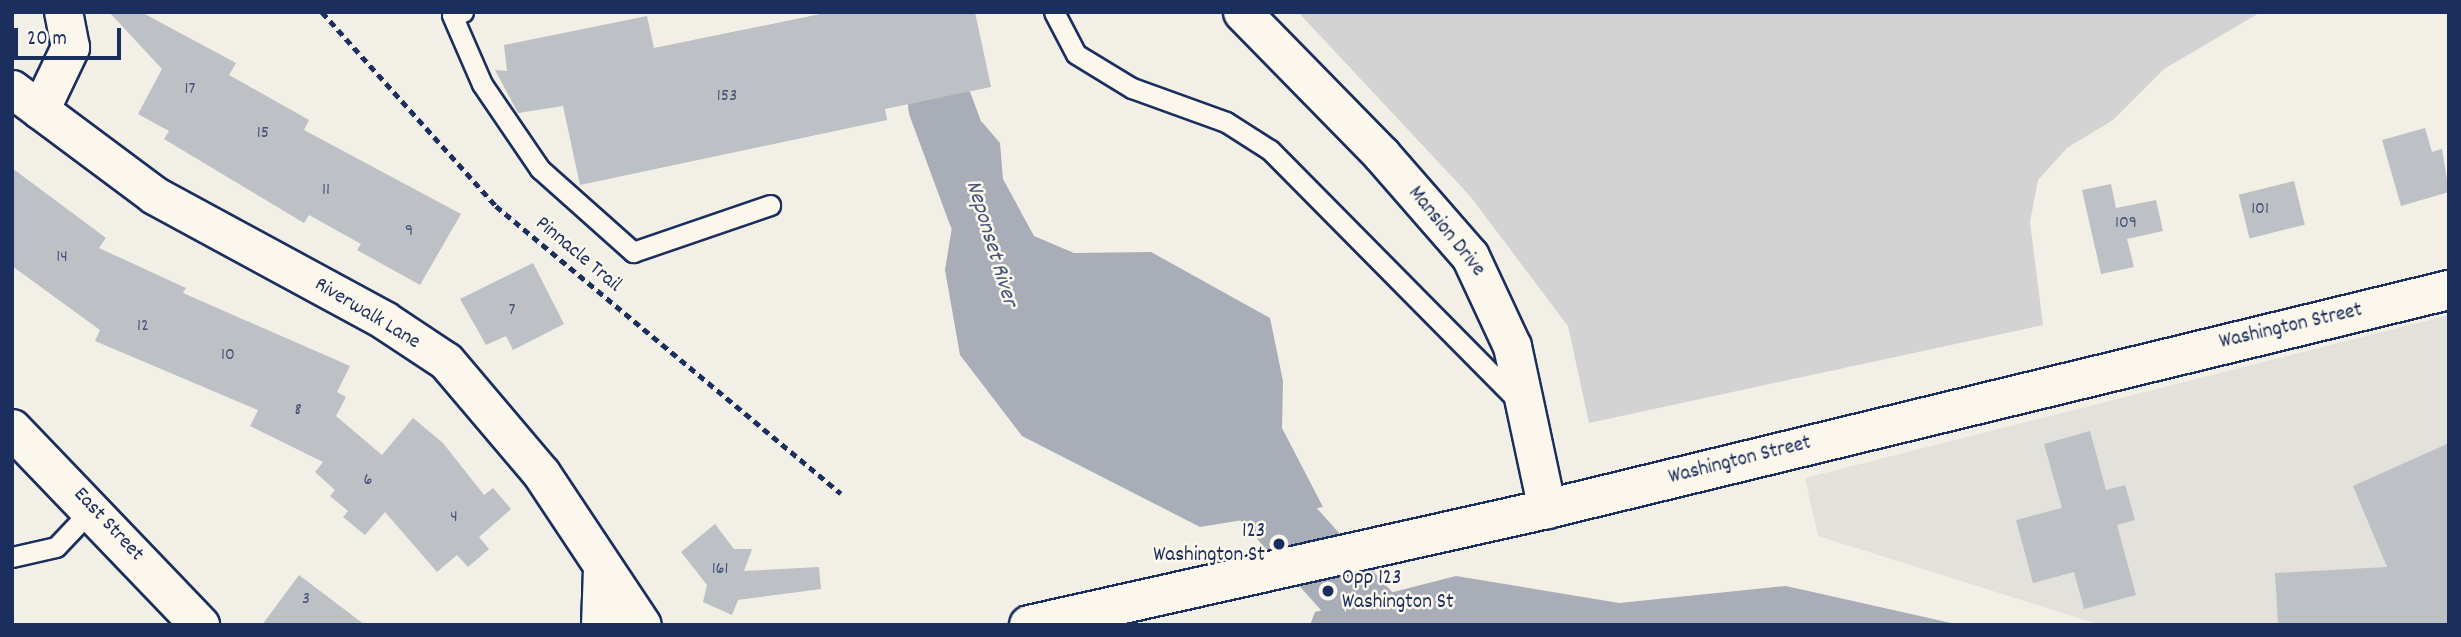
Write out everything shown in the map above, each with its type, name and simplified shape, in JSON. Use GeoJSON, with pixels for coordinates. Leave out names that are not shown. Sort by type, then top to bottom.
{"type":"FeatureCollection","features":[{"type":"Feature","properties":{"kind":"main road","name":"Washington Street"},"geometry":{"type":"LineString","coordinates":[[1029,625],[1547,509],[2449,290]]}},
{"type":"Feature","properties":{"kind":"main road","name":"East Street"},"geometry":{"type":"LineString","coordinates":[[12,429],[93,508],[200,625]]}},
{"type":"Feature","properties":{"kind":"street"},"geometry":{"type":"LineString","coordinates":[[26,100],[70,47],[63,12]]}},
{"type":"Feature","properties":{"kind":"street","name":"Mansion Drive"},"geometry":{"type":"LineString","coordinates":[[1242,12],[1381,154],[1470,256],[1512,346],[1547,509]]}},
{"type":"Feature","properties":{"kind":"street","name":"Riverwalk Lane"},"geometry":{"type":"LineString","coordinates":[[26,100],[154,195],[384,320],[446,361],[541,473],[602,569],[642,625]]}},
{"type":"Feature","properties":{"kind":"street"},"geometry":{"type":"LineString","coordinates":[[600,625],[602,569]]}},
{"type":"Feature","properties":{"kind":"lane"},"geometry":{"type":"LineString","coordinates":[[463,12],[452,15],[482,84],[540,169],[633,252],[770,205]]}},
{"type":"Feature","properties":{"kind":"lane"},"geometry":{"type":"LineString","coordinates":[[1054,12],[1076,54],[1132,88],[1226,122],[1270,150],[1527,411]]}},
{"type":"Feature","properties":{"kind":"lane"},"geometry":{"type":"LineString","coordinates":[[12,557],[56,547],[93,508]]}},
{"type":"Feature","properties":{"kind":"path","name":"Pinnacle Trail"},"geometry":{"type":"LineString","coordinates":[[322,12],[496,206],[841,493]]}},
{"type":"Feature","properties":{"kind":"shaded area"},"geometry":{"type":"Polygon","coordinates":[[[1298,12],[2261,12],[2164,69],[2113,120],[2067,148],[2038,180],[2030,222],[2043,325],[1589,423],[1568,326],[1470,196],[1298,12]]]}},
{"type":"Feature","properties":{"kind":"shaded area"},"geometry":{"type":"Polygon","coordinates":[[[2449,315],[2449,625],[2101,625],[1818,536],[1805,478],[2449,315]]]}},
{"type":"Feature","properties":{"kind":"water"},"geometry":{"type":"Polygon","coordinates":[[[982,122],[1000,143],[1003,179],[1034,236],[1074,253],[1151,252],[1270,318],[1283,381],[1282,428],[1323,507],[1200,527],[1022,436],[960,355],[945,270],[958,190],[920,137],[982,122]]]}},
{"type":"Feature","properties":{"kind":"water"},"geometry":{"type":"Polygon","coordinates":[[[1456,576],[1619,603],[1786,586],[1960,625],[1310,625],[1315,612],[1456,576]]]}},
{"type":"Feature","properties":{"kind":"building"},"geometry":{"type":"Polygon","coordinates":[[[109,12],[141,12],[236,63],[229,75],[309,120],[304,130],[461,214],[420,285],[357,250],[361,244],[309,215],[304,223],[164,139],[169,131],[138,114],[162,69],[109,12]]]}},
{"type":"Feature","properties":{"kind":"building"},"geometry":{"type":"Polygon","coordinates":[[[830,12],[975,12],[991,87],[885,109],[887,120],[580,185],[563,106],[518,113],[495,70],[507,71],[504,45],[647,16],[654,48],[830,12]]]}},
{"type":"Feature","properties":{"kind":"building"},"geometry":{"type":"Polygon","coordinates":[[[2425,128],[2432,152],[2442,149],[2449,192],[2401,206],[2382,140],[2425,128]]]}},
{"type":"Feature","properties":{"kind":"building"},"geometry":{"type":"Polygon","coordinates":[[[12,168],[106,238],[99,248],[186,288],[183,293],[350,366],[337,392],[346,397],[336,416],[382,455],[413,418],[443,443],[484,495],[493,488],[511,509],[479,537],[489,549],[468,567],[457,555],[437,572],[385,512],[365,535],[343,517],[348,511],[330,496],[335,490],[315,472],[323,462],[250,426],[258,410],[95,341],[100,330],[12,266],[12,168]]]}},
{"type":"Feature","properties":{"kind":"building"},"geometry":{"type":"Polygon","coordinates":[[[2294,181],[2305,225],[2250,238],[2239,195],[2294,181]]]}},
{"type":"Feature","properties":{"kind":"building"},"geometry":{"type":"Polygon","coordinates":[[[2111,184],[2116,208],[2156,200],[2163,231],[2127,239],[2134,267],[2101,274],[2082,190],[2111,184]]]}},
{"type":"Feature","properties":{"kind":"building"},"geometry":{"type":"Polygon","coordinates":[[[533,263],[564,324],[513,350],[506,336],[486,345],[460,299],[533,263]]]}},
{"type":"Feature","properties":{"kind":"building"},"geometry":{"type":"Polygon","coordinates":[[[2090,431],[2106,490],[2125,485],[2135,520],[2117,525],[2136,595],[2084,609],[2074,572],[2033,583],[2016,520],[2062,508],[2044,444],[2090,431]]]}},
{"type":"Feature","properties":{"kind":"building"},"geometry":{"type":"Polygon","coordinates":[[[2449,443],[2449,625],[2278,625],[2275,573],[2387,567],[2353,486],[2449,443]]]}},
{"type":"Feature","properties":{"kind":"building"},"geometry":{"type":"Polygon","coordinates":[[[715,524],[734,549],[752,549],[744,571],[819,567],[821,589],[738,600],[732,615],[703,602],[707,585],[681,552],[715,524]]]}},
{"type":"Feature","properties":{"kind":"building"},"geometry":{"type":"Polygon","coordinates":[[[299,575],[365,625],[262,625],[299,575]]]}},
{"type":"Feature","properties":{"kind":"waterway","name":"Neponset River"},"geometry":{"type":"LineString","coordinates":[[940,105],[980,213]]}},
{"type":"Feature","properties":{"kind":"waterway","name":"Neponset River"},"geometry":{"type":"LineString","coordinates":[[1210,459],[1255,488],[1378,625]]}},
{"type":"Feature","properties":{"kind":"place","name":"123 Washington St"},"geometry":{"type":"Point","coordinates":[1279,544]}},
{"type":"Feature","properties":{"kind":"place","name":"Opp 123 Washington St"},"geometry":{"type":"Point","coordinates":[1328,591]}}]}
